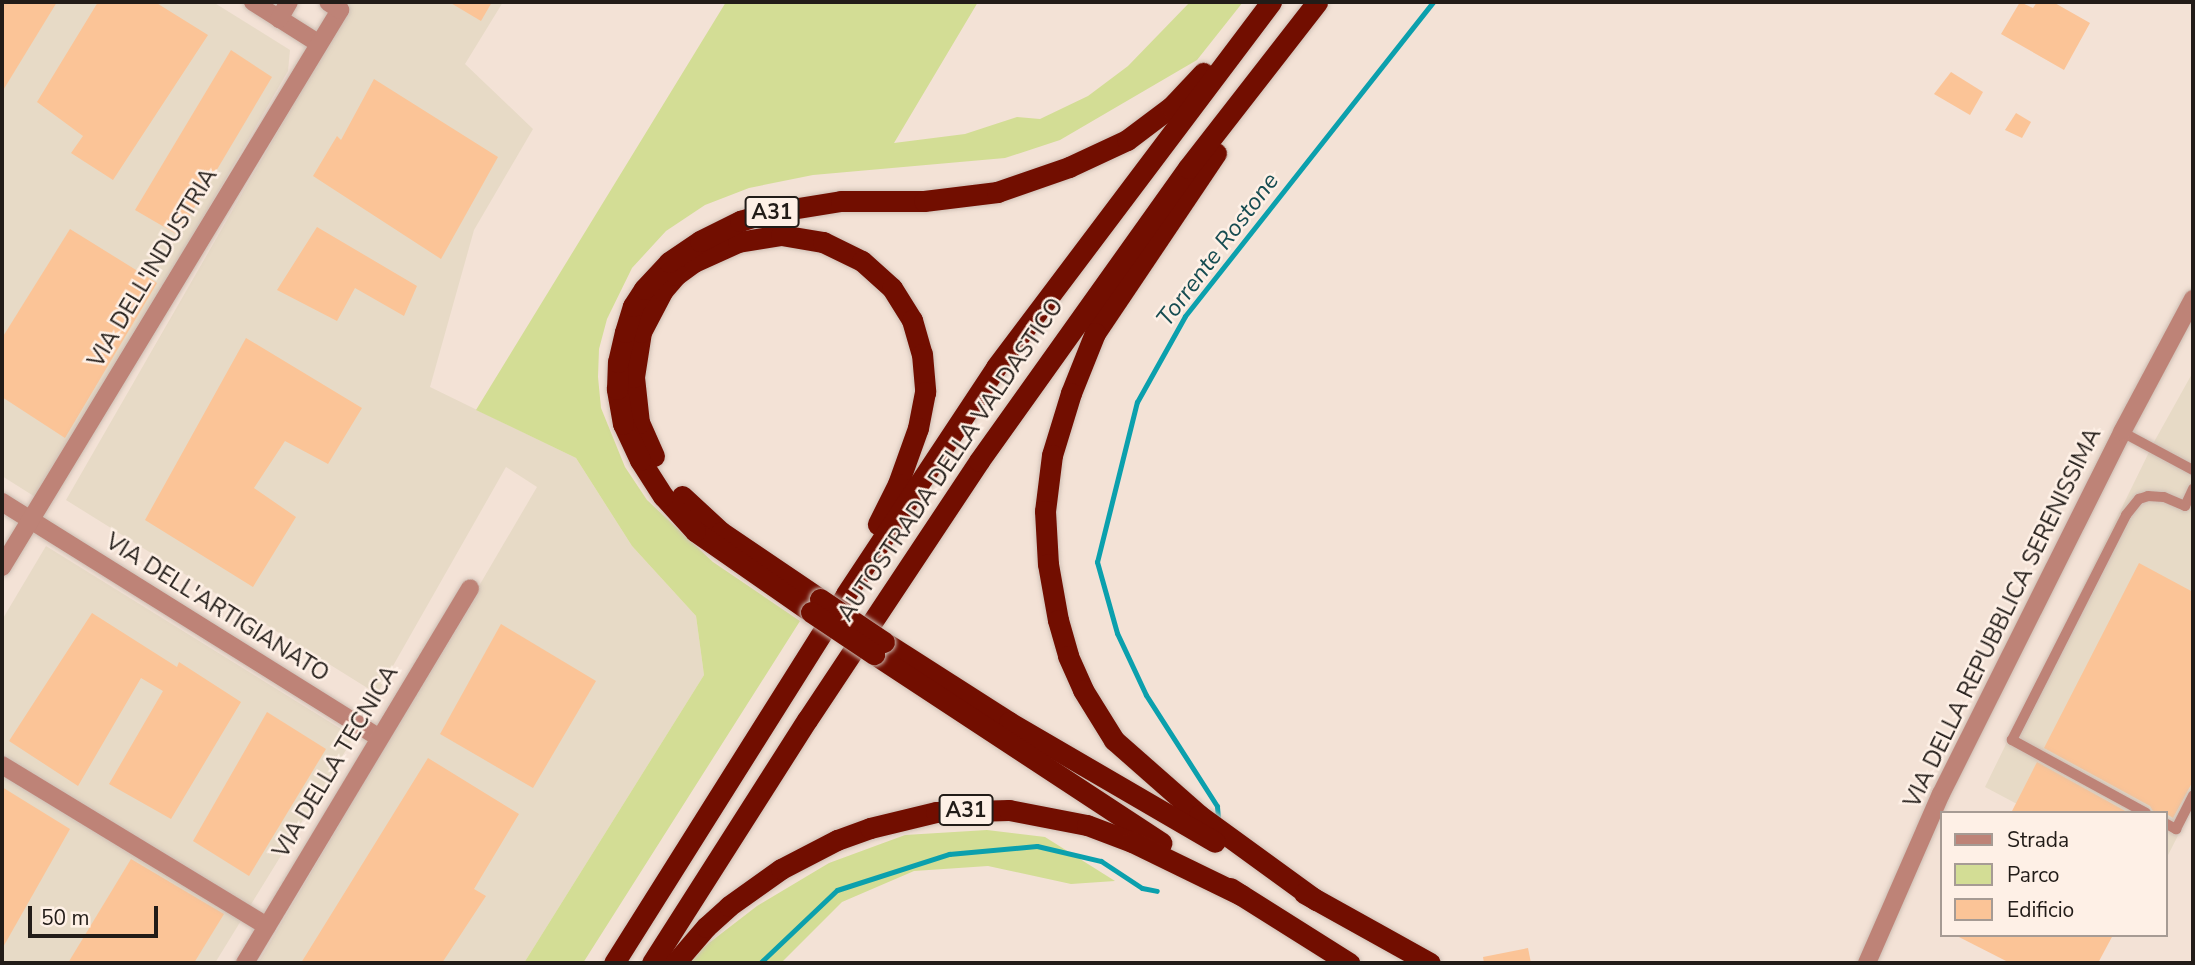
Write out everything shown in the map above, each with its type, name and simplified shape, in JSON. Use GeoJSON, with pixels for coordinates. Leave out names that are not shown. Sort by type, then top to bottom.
{"type":"FeatureCollection","features":[{"type":"Feature","properties":{"kind":"highway","name":"AUTOSTRADA DELLA VALDASTICO"},"geometry":{"type":"LineString","coordinates":[[614,963],[846,594],[996,367],[1270,2]]}},
{"type":"Feature","properties":{"kind":"highway","name":"A31"},"geometry":{"type":"LineString","coordinates":[[1270,2],[1171,107],[1127,140],[1069,167],[998,192],[924,201],[841,201],[767,213],[740,221],[700,241],[669,262],[644,289],[633,306],[618,362],[617,389],[623,424],[640,460],[663,496],[695,531],[816,606],[1241,895],[1349,963]]}},
{"type":"Feature","properties":{"kind":"highway","name":"AUTOSTRADA DELLA VALDASTICO"},"geometry":{"type":"LineString","coordinates":[[652,963],[807,720],[979,461],[1180,178],[1317,2]]}},
{"type":"Feature","properties":{"kind":"highway","name":"A31"},"geometry":{"type":"LineString","coordinates":[[1316,900],[1199,815],[1114,740],[1083,690],[1065,644],[1048,564],[1045,511],[1052,455],[1060,425],[1095,333],[1317,2]]}},
{"type":"Feature","properties":{"kind":"highway","name":"A31"},"geometry":{"type":"LineString","coordinates":[[816,606],[684,498],[656,462],[639,423],[635,400],[636,354],[641,332],[663,290],[676,275],[694,262],[717,250],[762,236],[781,235],[823,242],[862,261],[885,281],[902,302],[922,354],[925,392],[918,428],[898,484],[846,594]]}},
{"type":"Feature","properties":{"kind":"highway","name":"A31"},"geometry":{"type":"LineString","coordinates":[[879,648],[1430,963]]}},
{"type":"Feature","properties":{"kind":"highway","name":"A31"},"geometry":{"type":"LineString","coordinates":[[675,963],[706,927],[729,906],[790,864],[837,840],[870,828],[936,812],[1009,810],[1087,825],[1132,842],[1241,895]]}},
{"type":"Feature","properties":{"kind":"street"},"geometry":{"type":"LineString","coordinates":[[253,2],[318,43]]}},
{"type":"Feature","properties":{"kind":"street"},"geometry":{"type":"LineString","coordinates":[[279,19],[289,2]]}},
{"type":"Feature","properties":{"kind":"street","name":"VIA DELL'INDUSTRIA"},"geometry":{"type":"LineString","coordinates":[[2,567],[340,10],[328,2]]}},
{"type":"Feature","properties":{"kind":"street","name":"VIA DELLA REPUBBLICA SERENISSIMA"},"geometry":{"type":"LineString","coordinates":[[1867,963],[1941,794],[2122,432],[2193,299]]}},
{"type":"Feature","properties":{"kind":"street","name":"VIA DELL'ARTIGIANATO"},"geometry":{"type":"LineString","coordinates":[[2,502],[379,738]]}},
{"type":"Feature","properties":{"kind":"street","name":"VIA DELLA TECNICA"},"geometry":{"type":"LineString","coordinates":[[245,963],[470,587]]}},
{"type":"Feature","properties":{"kind":"street"},"geometry":{"type":"LineString","coordinates":[[2,765],[267,926]]}},
{"type":"Feature","properties":{"kind":"lane"},"geometry":{"type":"LineString","coordinates":[[2122,432],[2193,470]]}},
{"type":"Feature","properties":{"kind":"lane"},"geometry":{"type":"LineString","coordinates":[[2142,811],[2012,740],[2126,515],[2139,499],[2148,496],[2164,497],[2189,508],[2193,489]]}},
{"type":"Feature","properties":{"kind":"lane"},"geometry":{"type":"LineString","coordinates":[[2167,824],[2176,829],[2193,795]]}},
{"type":"Feature","properties":{"kind":"shaded area"},"geometry":{"type":"Polygon","coordinates":[[[2,2],[213,2],[290,50],[288,71],[40,500],[2,476],[2,2]]]}},
{"type":"Feature","properties":{"kind":"shaded area"},"geometry":{"type":"Polygon","coordinates":[[[334,2],[503,2],[465,64],[533,129],[474,230],[430,387],[576,458],[632,546],[696,616],[704,675],[524,963],[258,963],[537,487],[506,467],[377,694],[66,500],[347,11],[334,2]]]}},
{"type":"Feature","properties":{"kind":"shaded area"},"geometry":{"type":"Polygon","coordinates":[[[2193,372],[2193,806],[2167,857],[2167,811],[2030,811],[1985,787],[2154,442],[2193,372]]]}},
{"type":"Feature","properties":{"kind":"shaded area"},"geometry":{"type":"Polygon","coordinates":[[[46,546],[354,737],[215,963],[2,963],[2,620],[46,546]]]}},
{"type":"Feature","properties":{"kind":"green space"},"geometry":{"type":"Polygon","coordinates":[[[726,2],[978,2],[894,143],[965,134],[1017,117],[1040,119],[1088,96],[1128,66],[1190,2],[1243,2],[1197,60],[1060,140],[1005,158],[813,175],[749,188],[705,205],[666,231],[632,268],[607,319],[599,349],[598,377],[601,408],[625,467],[647,500],[713,562],[800,621],[583,963],[524,963],[704,675],[696,616],[632,546],[576,458],[476,410],[726,2]]]}},
{"type":"Feature","properties":{"kind":"green space"},"geometry":{"type":"Polygon","coordinates":[[[987,830],[1045,837],[1115,881],[1071,884],[988,866],[914,871],[842,902],[781,963],[689,963],[696,953],[757,906],[829,863],[905,835],[987,830]]]}},
{"type":"Feature","properties":{"kind":"building"},"geometry":{"type":"Polygon","coordinates":[[[2,2],[57,2],[2,92],[2,2]]]}},
{"type":"Feature","properties":{"kind":"building"},"geometry":{"type":"Polygon","coordinates":[[[98,2],[155,2],[208,35],[113,180],[71,153],[83,136],[37,102],[98,2]]]}},
{"type":"Feature","properties":{"kind":"building"},"geometry":{"type":"Polygon","coordinates":[[[449,2],[492,2],[481,21],[449,2]]]}},
{"type":"Feature","properties":{"kind":"building"},"geometry":{"type":"Polygon","coordinates":[[[2020,2],[2033,8],[2037,2],[2053,2],[2090,23],[2064,70],[2001,34],[2020,2]]]}},
{"type":"Feature","properties":{"kind":"building"},"geometry":{"type":"Polygon","coordinates":[[[231,50],[272,77],[178,235],[135,210],[231,50]]]}},
{"type":"Feature","properties":{"kind":"building"},"geometry":{"type":"Polygon","coordinates":[[[1951,72],[1983,92],[1970,115],[1934,94],[1951,72]]]}},
{"type":"Feature","properties":{"kind":"building"},"geometry":{"type":"Polygon","coordinates":[[[374,79],[498,157],[441,259],[313,176],[337,136],[341,140],[374,79]]]}},
{"type":"Feature","properties":{"kind":"building"},"geometry":{"type":"Polygon","coordinates":[[[2016,113],[2031,122],[2022,138],[2005,130],[2016,113]]]}},
{"type":"Feature","properties":{"kind":"building"},"geometry":{"type":"Polygon","coordinates":[[[317,227],[417,286],[404,316],[355,288],[337,321],[277,290],[317,227]]]}},
{"type":"Feature","properties":{"kind":"building"},"geometry":{"type":"Polygon","coordinates":[[[70,229],[157,283],[65,438],[2,397],[2,338],[70,229]]]}},
{"type":"Feature","properties":{"kind":"building"},"geometry":{"type":"Polygon","coordinates":[[[246,338],[362,408],[328,464],[285,441],[254,488],[296,517],[253,587],[145,520],[246,338]]]}},
{"type":"Feature","properties":{"kind":"building"},"geometry":{"type":"Polygon","coordinates":[[[2139,563],[2193,592],[2193,781],[2173,818],[2167,814],[2167,811],[2153,811],[2150,806],[2044,748],[2139,563]]]}},
{"type":"Feature","properties":{"kind":"building"},"geometry":{"type":"Polygon","coordinates":[[[92,613],[177,667],[179,662],[241,702],[171,819],[109,784],[163,691],[141,678],[78,786],[9,741],[92,613]]]}},
{"type":"Feature","properties":{"kind":"building"},"geometry":{"type":"Polygon","coordinates":[[[501,624],[596,681],[533,788],[440,734],[501,624]]]}},
{"type":"Feature","properties":{"kind":"building"},"geometry":{"type":"Polygon","coordinates":[[[267,712],[326,749],[249,876],[193,841],[267,712]]]}},
{"type":"Feature","properties":{"kind":"building"},"geometry":{"type":"Polygon","coordinates":[[[428,758],[519,814],[474,889],[486,896],[442,963],[301,963],[428,758]]]}},
{"type":"Feature","properties":{"kind":"building"},"geometry":{"type":"Polygon","coordinates":[[[2037,762],[2125,811],[2012,811],[2037,762]]]}},
{"type":"Feature","properties":{"kind":"building"},"geometry":{"type":"Polygon","coordinates":[[[2,787],[70,829],[2,949],[2,787]]]}},
{"type":"Feature","properties":{"kind":"building"},"geometry":{"type":"Polygon","coordinates":[[[131,859],[224,914],[194,963],[68,963],[131,859]]]}},
{"type":"Feature","properties":{"kind":"building"},"geometry":{"type":"Polygon","coordinates":[[[1959,937],[2112,937],[2098,963],[2010,963],[1959,937]]]}},
{"type":"Feature","properties":{"kind":"building"},"geometry":{"type":"Polygon","coordinates":[[[1528,948],[1531,963],[1484,963],[1483,957],[1528,948]]]}},
{"type":"Feature","properties":{"kind":"waterway","name":"Torrente Rostone"},"geometry":{"type":"LineString","coordinates":[[1218,818],[1217,806],[1146,695],[1117,633],[1097,562],[1137,402],[1185,316],[1433,2]]}},
{"type":"Feature","properties":{"kind":"waterway","name":"Torrente Rostone"},"geometry":{"type":"LineString","coordinates":[[760,963],[837,890],[949,854],[1037,846],[1101,861],[1142,888],[1157,891]]}}]}
